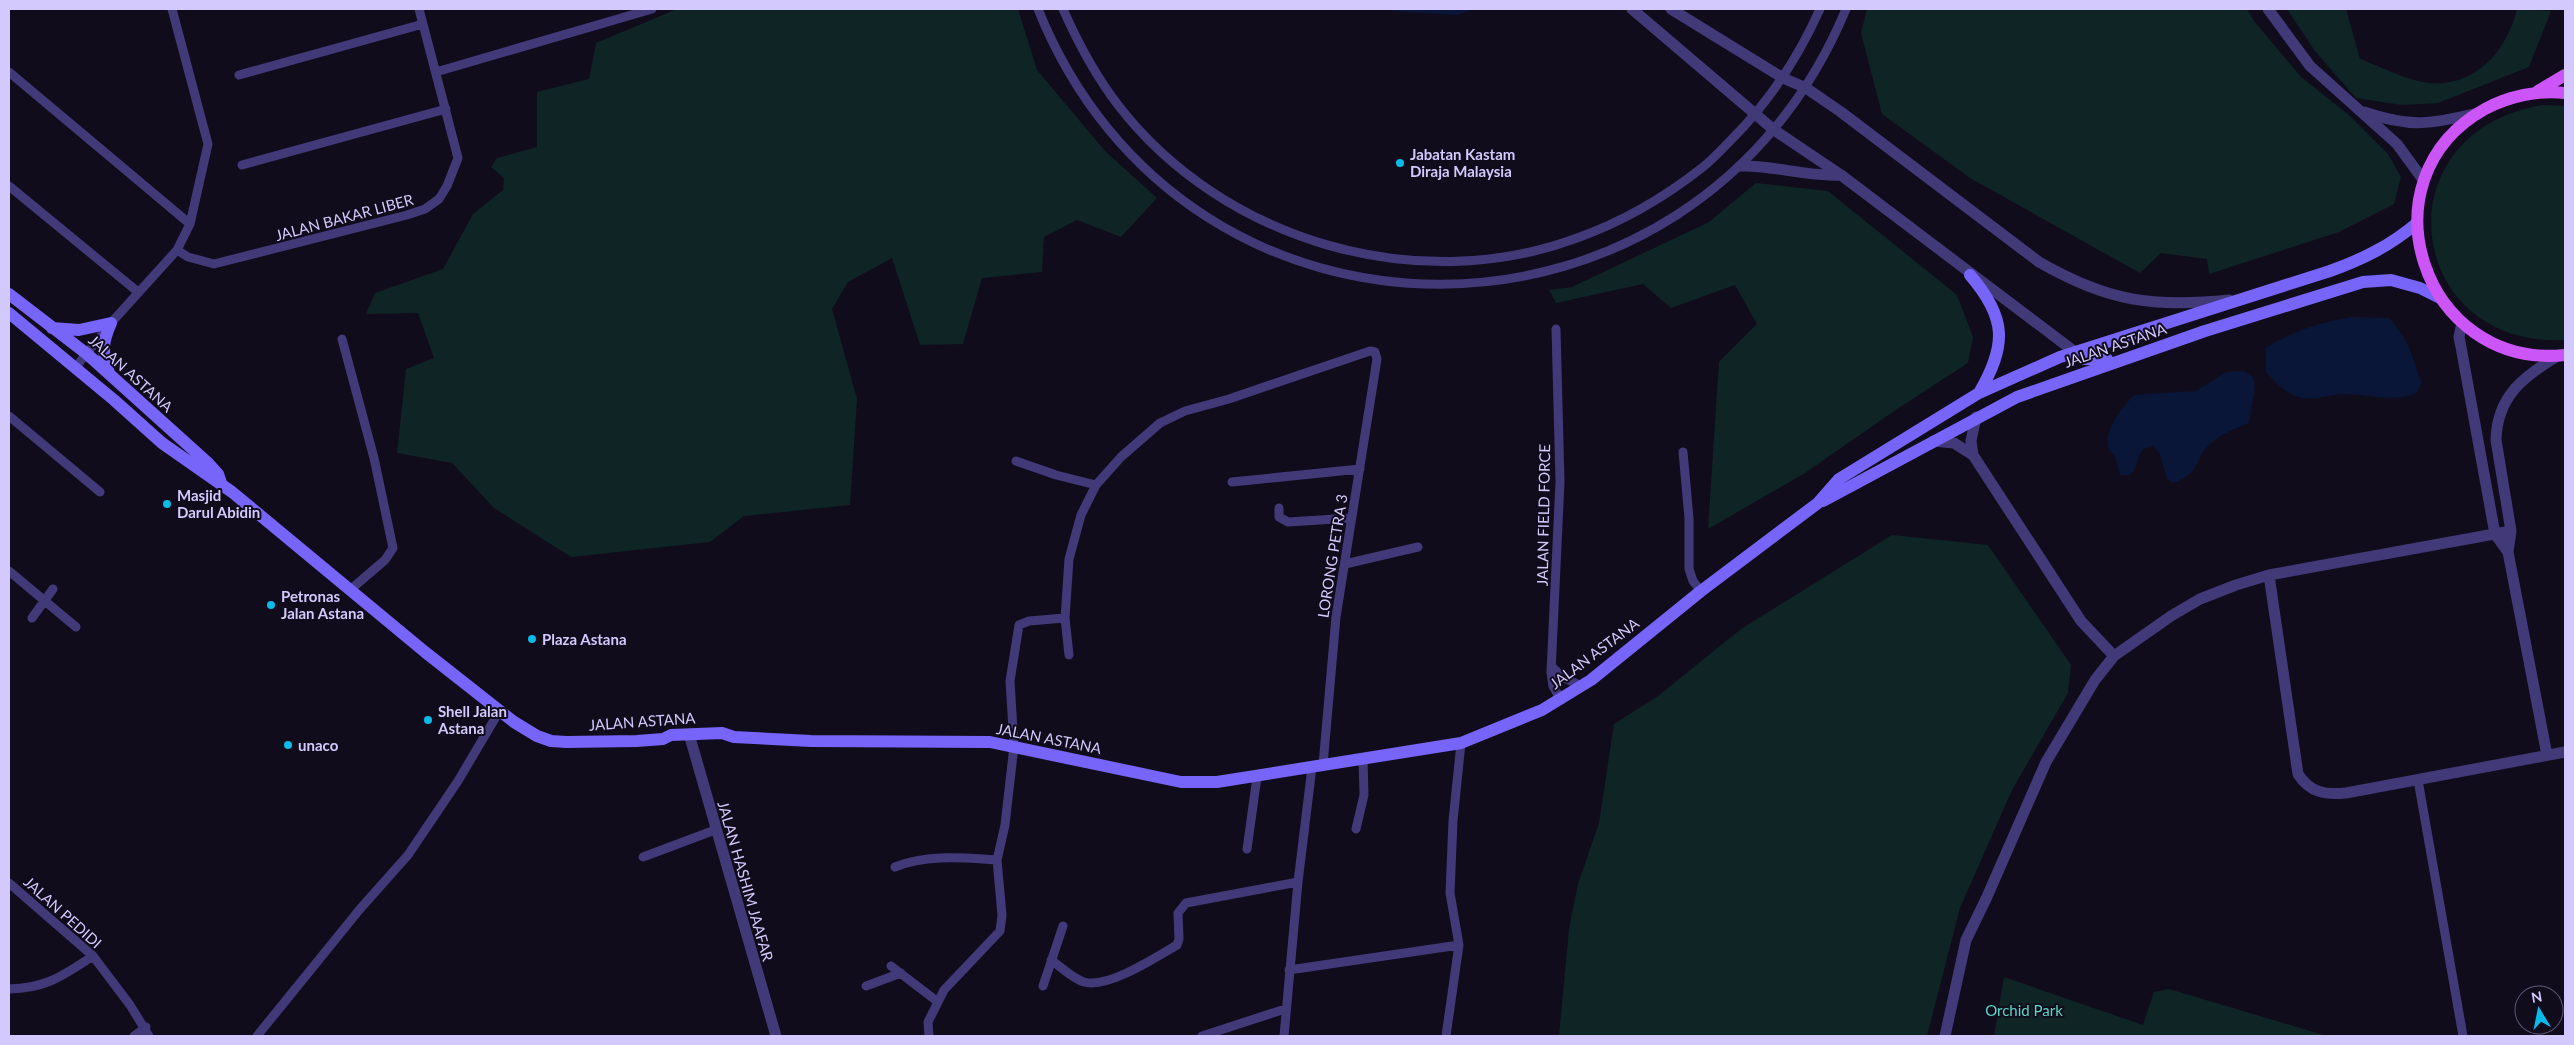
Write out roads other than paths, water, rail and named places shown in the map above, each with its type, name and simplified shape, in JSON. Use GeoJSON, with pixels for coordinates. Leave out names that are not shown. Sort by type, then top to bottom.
{"type":"FeatureCollection","features":[{"type":"Feature","properties":{"kind":"main road"},"geometry":{"type":"LineString","coordinates":[[2534,93],[2565,75]]}},
{"type":"Feature","properties":{"kind":"main road"},"geometry":{"type":"LineString","coordinates":[[2562,355],[2536,355],[2513,351],[2491,343],[2462,323],[2440,298],[2429,278],[2421,258],[2417,223],[2424,181],[2433,161],[2460,126],[2478,113],[2505,100],[2534,93],[2565,93]]}},
{"type":"Feature","properties":{"kind":"main road","name":"JALAN ASTANA"},"geometry":{"type":"LineString","coordinates":[[9,313],[162,443],[290,538],[350,590],[500,710],[537,736],[551,741],[663,739],[671,735],[722,740],[734,737],[811,741],[966,741],[1014,746],[1181,782],[1218,782],[1461,742],[1515,722],[1561,700],[1582,686],[1701,591],[1818,503],[1840,479],[1979,393],[2075,352],[2242,298],[2330,272],[2368,257],[2394,242],[2417,223]]}},
{"type":"Feature","properties":{"kind":"main road"},"geometry":{"type":"LineString","coordinates":[[1970,274],[1989,296],[1994,308],[1999,339],[1994,362],[1979,393]]}},
{"type":"Feature","properties":{"kind":"main road","name":"JALAN ASTANA"},"geometry":{"type":"LineString","coordinates":[[1818,503],[1844,491],[1976,417],[2049,384],[2205,331],[2363,282],[2392,280],[2420,288],[2440,298]]}},
{"type":"Feature","properties":{"kind":"main road","name":"JALAN ASTANA"},"geometry":{"type":"LineString","coordinates":[[9,294],[87,354],[208,463],[218,474],[222,486]]}},
{"type":"Feature","properties":{"kind":"main road"},"geometry":{"type":"LineString","coordinates":[[51,328],[79,330],[111,323]]}},
{"type":"Feature","properties":{"kind":"main road"},"geometry":{"type":"LineString","coordinates":[[109,374],[103,340],[111,323]]}},
{"type":"Feature","properties":{"kind":"main road"},"geometry":{"type":"LineString","coordinates":[[2075,352],[2084,359],[2106,359],[2184,334],[2205,331]]}},
{"type":"Feature","properties":{"kind":"street"},"geometry":{"type":"LineString","coordinates":[[74,368],[138,292],[177,250],[190,224],[208,144],[172,9]]}},
{"type":"Feature","properties":{"kind":"street","name":"JALAN BAKAR LIBER"},"geometry":{"type":"LineString","coordinates":[[177,250],[188,257],[214,264],[425,209],[439,199],[447,186],[458,158],[419,9]]}},
{"type":"Feature","properties":{"kind":"street"},"geometry":{"type":"LineString","coordinates":[[436,72],[652,9]]}},
{"type":"Feature","properties":{"kind":"street"},"geometry":{"type":"LineString","coordinates":[[1038,9],[1050,40],[1077,88],[1110,132],[1137,161],[1168,188],[1220,225],[1262,247],[1298,261],[1358,277],[1421,285],[1483,283],[1545,273],[1588,260],[1630,242],[1661,225],[1706,195],[1740,166],[1774,130],[1806,88],[1834,38],[1846,9]]}},
{"type":"Feature","properties":{"kind":"street"},"geometry":{"type":"LineString","coordinates":[[1063,9],[1096,73],[1119,106],[1145,136],[1189,176],[1222,198],[1265,222],[1315,241],[1366,255],[1437,262],[1473,260],[1534,250],[1577,238],[1644,208],[1705,166],[1757,114],[1783,78],[1806,40],[1820,9]]}},
{"type":"Feature","properties":{"kind":"street"},"geometry":{"type":"LineString","coordinates":[[1632,9],[1774,130],[1841,174],[2075,352]]}},
{"type":"Feature","properties":{"kind":"street"},"geometry":{"type":"LineString","coordinates":[[1671,9],[1783,78],[1806,88],[1890,148],[2039,262],[2065,276],[2096,291],[2155,303],[2180,305],[2242,298]]}},
{"type":"Feature","properties":{"kind":"street"},"geometry":{"type":"LineString","coordinates":[[2268,9],[2310,66],[2397,144],[2424,181]]}},
{"type":"Feature","properties":{"kind":"street"},"geometry":{"type":"LineString","coordinates":[[239,75],[423,24]]}},
{"type":"Feature","properties":{"kind":"street"},"geometry":{"type":"LineString","coordinates":[[9,72],[190,224]]}},
{"type":"Feature","properties":{"kind":"street"},"geometry":{"type":"LineString","coordinates":[[242,165],[446,109]]}},
{"type":"Feature","properties":{"kind":"street"},"geometry":{"type":"LineString","coordinates":[[2358,110],[2407,123],[2425,124],[2478,113]]}},
{"type":"Feature","properties":{"kind":"street"},"geometry":{"type":"LineString","coordinates":[[1740,166],[1762,165],[1820,176],[1841,174]]}},
{"type":"Feature","properties":{"kind":"street"},"geometry":{"type":"LineString","coordinates":[[9,186],[138,292]]}},
{"type":"Feature","properties":{"kind":"street"},"geometry":{"type":"LineString","coordinates":[[2462,323],[2459,337],[2495,534],[2508,552]]}},
{"type":"Feature","properties":{"kind":"street","name":"JALAN FIELD FORCE"},"geometry":{"type":"LineString","coordinates":[[1556,329],[1560,482],[1551,666],[1552,686],[1561,700]]}},
{"type":"Feature","properties":{"kind":"street"},"geometry":{"type":"LineString","coordinates":[[342,338],[374,458],[393,548],[385,560],[350,590]]}},
{"type":"Feature","properties":{"kind":"street","name":"LORONG PETRA 3"},"geometry":{"type":"LineString","coordinates":[[1096,485],[1121,457],[1160,423],[1184,410],[1229,399],[1370,351],[1375,352],[1377,359],[1336,617],[1318,766],[1298,882],[1284,1036]]}},
{"type":"Feature","properties":{"kind":"street"},"geometry":{"type":"LineString","coordinates":[[2547,755],[2508,552],[2511,531],[2496,440],[2496,428],[2504,406],[2514,389],[2534,370],[2562,355]]}},
{"type":"Feature","properties":{"kind":"street"},"geometry":{"type":"LineString","coordinates":[[9,416],[100,492]]}},
{"type":"Feature","properties":{"kind":"street"},"geometry":{"type":"LineString","coordinates":[[1976,417],[1971,441],[1973,455],[2081,621],[2114,656]]}},
{"type":"Feature","properties":{"kind":"street"},"geometry":{"type":"LineString","coordinates":[[1931,441],[1954,444],[1973,455]]}},
{"type":"Feature","properties":{"kind":"street"},"geometry":{"type":"LineString","coordinates":[[1683,452],[1689,518],[1689,568],[1693,582],[1701,591]]}},
{"type":"Feature","properties":{"kind":"street"},"geometry":{"type":"LineString","coordinates":[[1016,461],[1056,475],[1096,485],[1081,515],[1069,558],[1065,618],[1069,655]]}},
{"type":"Feature","properties":{"kind":"street"},"geometry":{"type":"LineString","coordinates":[[1232,482],[1360,469]]}},
{"type":"Feature","properties":{"kind":"street"},"geometry":{"type":"LineString","coordinates":[[1279,508],[1279,517],[1288,522],[1352,518]]}},
{"type":"Feature","properties":{"kind":"street"},"geometry":{"type":"LineString","coordinates":[[1944,1036],[1966,940],[2046,762],[2095,680],[2114,656],[2149,630],[2200,599],[2236,584],[2269,575],[2511,531]]}},
{"type":"Feature","properties":{"kind":"street"},"geometry":{"type":"LineString","coordinates":[[1345,564],[1418,547]]}},
{"type":"Feature","properties":{"kind":"street"},"geometry":{"type":"LineString","coordinates":[[9,571],[76,627]]}},
{"type":"Feature","properties":{"kind":"street"},"geometry":{"type":"LineString","coordinates":[[2269,575],[2298,774],[2304,784],[2327,795],[2565,752]]}},
{"type":"Feature","properties":{"kind":"street"},"geometry":{"type":"LineString","coordinates":[[32,618],[53,589]]}},
{"type":"Feature","properties":{"kind":"street"},"geometry":{"type":"LineString","coordinates":[[929,1036],[928,1022],[944,990],[1000,931],[1002,916],[997,860],[1004,825],[1014,746],[1010,681],[1019,626],[1029,621],[1065,618]]}},
{"type":"Feature","properties":{"kind":"street"},"geometry":{"type":"LineString","coordinates":[[1551,666],[1564,678],[1582,686]]}},
{"type":"Feature","properties":{"kind":"street"},"geometry":{"type":"LineString","coordinates":[[257,1036],[360,908],[408,855],[458,781],[500,710]]}},
{"type":"Feature","properties":{"kind":"street","name":"JALAN HASHIM JAAFAR"},"geometry":{"type":"LineString","coordinates":[[689,738],[776,1036]]}},
{"type":"Feature","properties":{"kind":"street"},"geometry":{"type":"LineString","coordinates":[[1446,1036],[1459,945],[1450,893],[1453,821],[1461,742]]}},
{"type":"Feature","properties":{"kind":"street"},"geometry":{"type":"LineString","coordinates":[[1356,828],[1364,795],[1363,758]]}},
{"type":"Feature","properties":{"kind":"street"},"geometry":{"type":"LineString","coordinates":[[1247,849],[1257,777]]}},
{"type":"Feature","properties":{"kind":"street"},"geometry":{"type":"LineString","coordinates":[[2418,780],[2463,1036]]}},
{"type":"Feature","properties":{"kind":"street"},"geometry":{"type":"LineString","coordinates":[[643,857],[715,830]]}},
{"type":"Feature","properties":{"kind":"street"},"geometry":{"type":"LineString","coordinates":[[895,867],[911,860],[924,859],[997,860]]}},
{"type":"Feature","properties":{"kind":"street"},"geometry":{"type":"LineString","coordinates":[[1051,960],[1084,982],[1110,978],[1140,968],[1177,945],[1180,939],[1178,913],[1186,903],[1298,882]]}},
{"type":"Feature","properties":{"kind":"street","name":"JALAN PEDIDI"},"geometry":{"type":"LineString","coordinates":[[9,883],[93,956],[148,1032]]}},
{"type":"Feature","properties":{"kind":"street"},"geometry":{"type":"LineString","coordinates":[[1043,986],[1063,926]]}},
{"type":"Feature","properties":{"kind":"street"},"geometry":{"type":"LineString","coordinates":[[1289,970],[1459,945]]}},
{"type":"Feature","properties":{"kind":"street"},"geometry":{"type":"LineString","coordinates":[[9,989],[45,985],[93,956]]}},
{"type":"Feature","properties":{"kind":"street"},"geometry":{"type":"LineString","coordinates":[[891,966],[938,1002]]}},
{"type":"Feature","properties":{"kind":"street"},"geometry":{"type":"LineString","coordinates":[[866,986],[901,973]]}},
{"type":"Feature","properties":{"kind":"street"},"geometry":{"type":"LineString","coordinates":[[1202,1036],[1285,1009]]}},
{"type":"Feature","properties":{"kind":"street"},"geometry":{"type":"LineString","coordinates":[[134,1036],[148,1032]]}},
{"type":"Feature","properties":{"kind":"water"},"geometry":{"type":"Polygon","coordinates":[[[1387,9],[1475,9],[1457,15],[1387,9]]]}},
{"type":"Feature","properties":{"kind":"water"},"geometry":{"type":"Polygon","coordinates":[[[2352,317],[2389,318],[2393,322],[2408,345],[2422,382],[2417,393],[2392,398],[2343,394],[2303,398],[2287,392],[2266,372],[2266,348],[2307,328],[2352,317]]]}},
{"type":"Feature","properties":{"kind":"water"},"geometry":{"type":"Polygon","coordinates":[[[2243,371],[2253,377],[2255,387],[2249,423],[2214,440],[2204,450],[2193,470],[2183,479],[2173,483],[2167,479],[2160,454],[2153,446],[2143,450],[2131,474],[2121,476],[2115,457],[2108,447],[2109,433],[2115,419],[2134,395],[2196,391],[2226,372],[2243,371]]]}},
{"type":"Feature","properties":{"kind":"place","name":"Jabatan Kastam Diraja Malaysia"},"geometry":{"type":"Point","coordinates":[1400,163]}},
{"type":"Feature","properties":{"kind":"place","name":"Masjid Darul Abidin"},"geometry":{"type":"Point","coordinates":[167,504]}},
{"type":"Feature","properties":{"kind":"place","name":"Petronas Jalan Astana"},"geometry":{"type":"Point","coordinates":[271,605]}},
{"type":"Feature","properties":{"kind":"place","name":"Plaza Astana"},"geometry":{"type":"Point","coordinates":[532,639]}},
{"type":"Feature","properties":{"kind":"place","name":"Shell Jalan Astana"},"geometry":{"type":"Point","coordinates":[428,720]}},
{"type":"Feature","properties":{"kind":"place","name":"unaco"},"geometry":{"type":"Point","coordinates":[288,745]}},
{"type":"Feature","properties":{"kind":"park label","name":"Orchid Park"},"geometry":{"type":"Point","coordinates":[2024,1010]}}]}
